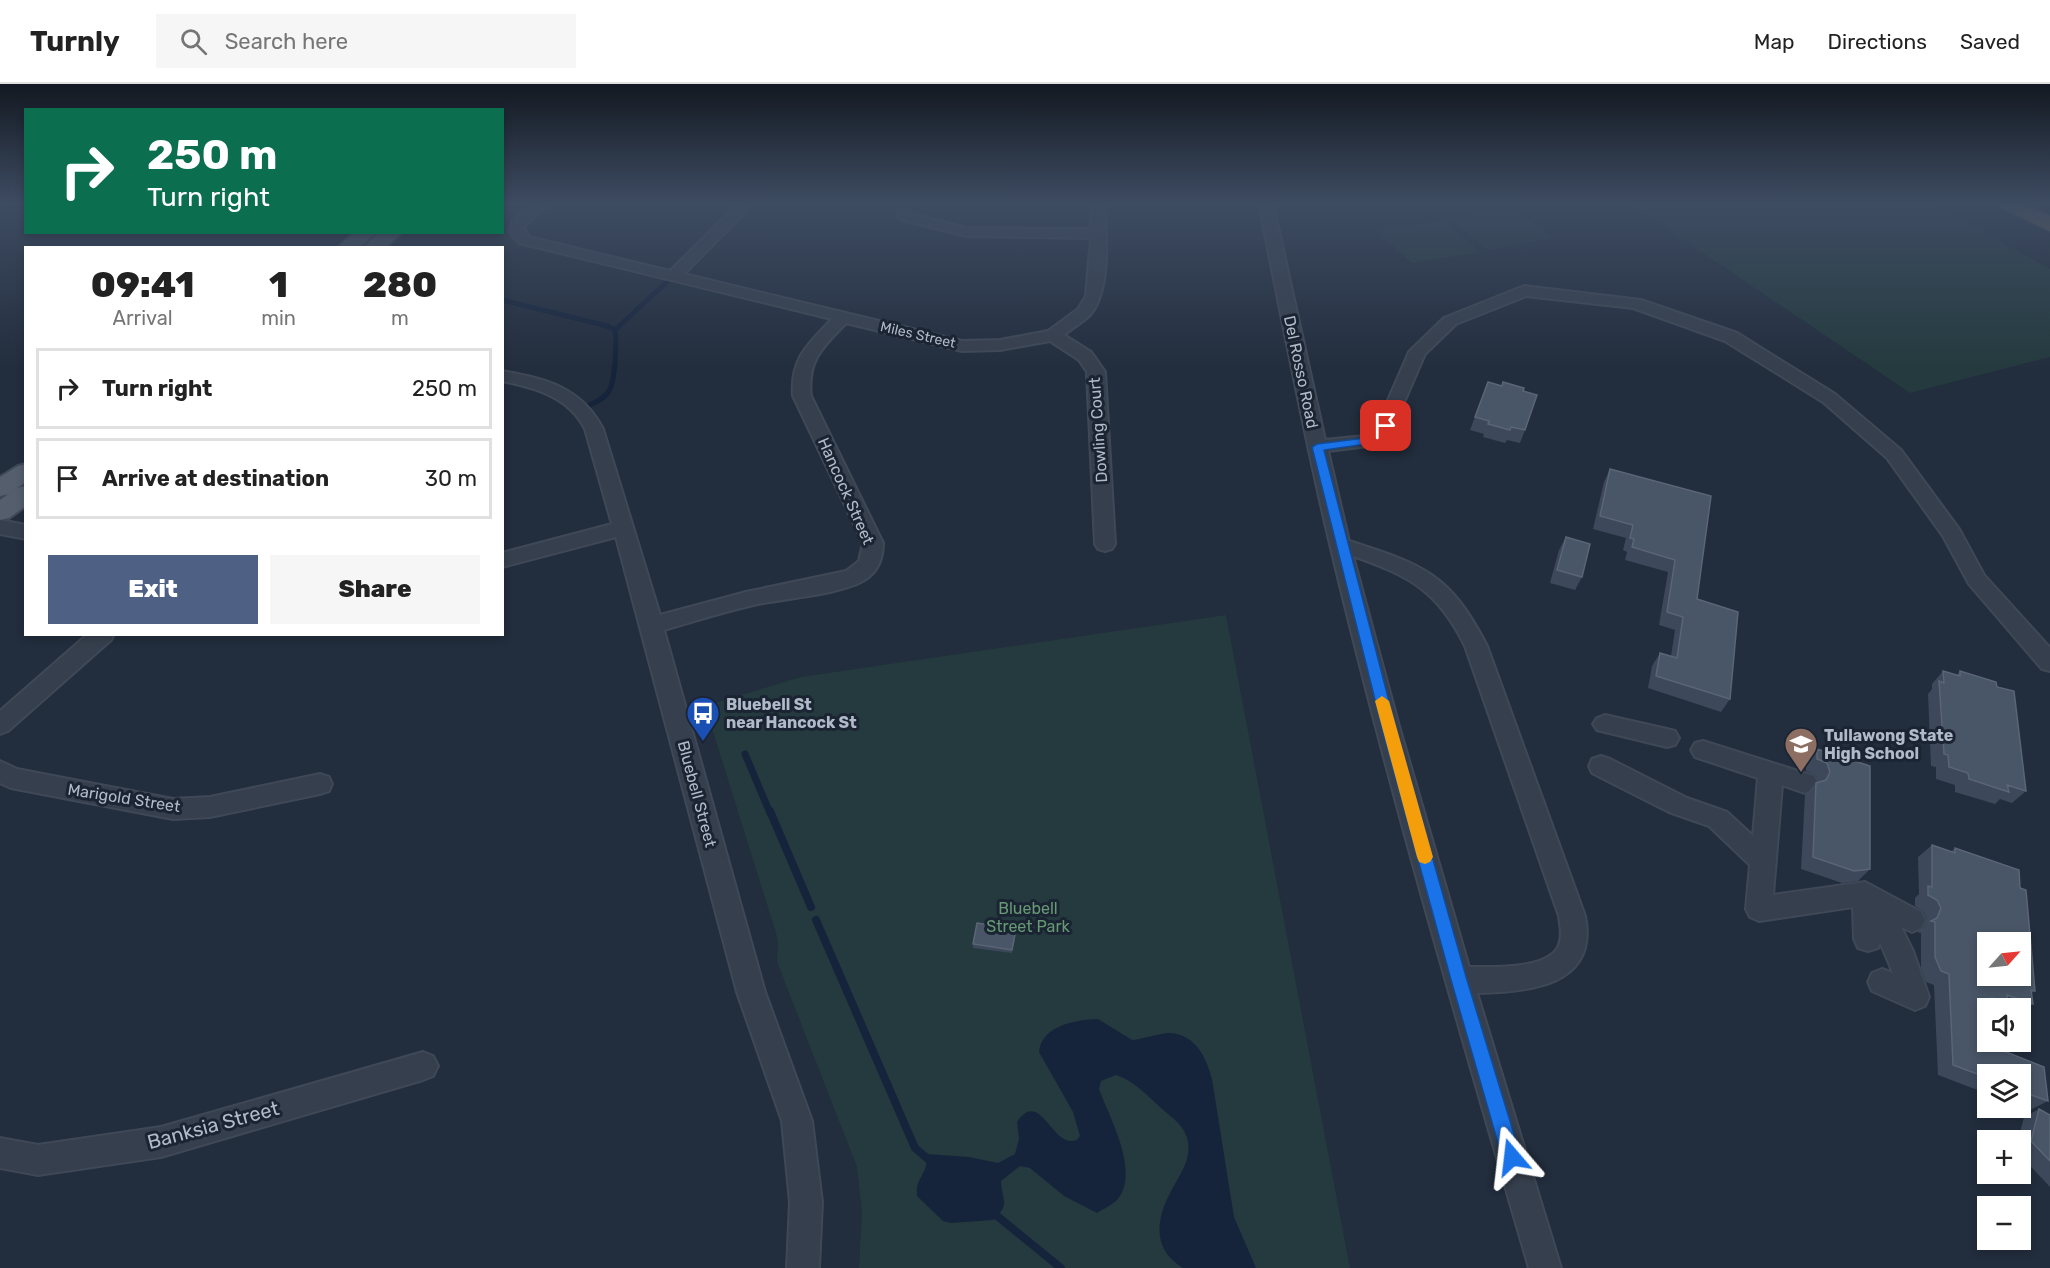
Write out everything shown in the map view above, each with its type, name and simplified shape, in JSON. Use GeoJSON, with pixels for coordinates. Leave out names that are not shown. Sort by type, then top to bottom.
{"type":"FeatureCollection","features":[{"type":"Feature","properties":{"kind":"main road"},"geometry":{"type":"LineString","coordinates":[[0,488],[24,472]]}},
{"type":"Feature","properties":{"kind":"main road"},"geometry":{"type":"LineString","coordinates":[[0,512],[24,495]]}},
{"type":"Feature","properties":{"kind":"street","name":"Miles Street"},"geometry":{"type":"LineString","coordinates":[[604,259],[963,346],[1000,345],[1053,335],[1084,312],[1094,296],[1097,259]]}},
{"type":"Feature","properties":{"kind":"street"},"geometry":{"type":"LineString","coordinates":[[673,276],[690,259]]}},
{"type":"Feature","properties":{"kind":"street","name":"Del Rosso Road"},"geometry":{"type":"LineString","coordinates":[[1278,259],[1317,447],[1341,545],[1459,980],[1545,1268]]}},
{"type":"Feature","properties":{"kind":"street"},"geometry":{"type":"LineString","coordinates":[[1317,447],[1369,441],[1386,426],[1417,352],[1450,321],[1524,291],[1635,303],[1731,337],[1829,398],[1894,454],[1952,534],[1976,579],[2050,663]]}},
{"type":"Feature","properties":{"kind":"street","name":"Hancock Street"},"geometry":{"type":"LineString","coordinates":[[652,625],[757,597],[841,580],[860,573],[866,566],[873,551],[873,543],[802,396],[800,386],[802,366],[808,354],[842,318]]}},
{"type":"Feature","properties":{"kind":"street","name":"Dowling Court"},"geometry":{"type":"LineString","coordinates":[[1053,335],[1084,356],[1095,372],[1105,544]]}},
{"type":"Feature","properties":{"kind":"street","name":"Bluebell Street"},"geometry":{"type":"LineString","coordinates":[[504,377],[554,390],[582,409],[594,429],[652,625],[752,992],[797,1120],[806,1202],[803,1268]]}},
{"type":"Feature","properties":{"kind":"street"},"geometry":{"type":"LineString","coordinates":[[0,527],[24,532]]}},
{"type":"Feature","properties":{"kind":"street"},"geometry":{"type":"LineString","coordinates":[[504,559],[624,528]]}},
{"type":"Feature","properties":{"kind":"street"},"geometry":{"type":"LineString","coordinates":[[1341,545],[1386,560],[1431,582],[1450,600],[1464,619],[1476,646],[1572,916],[1576,936],[1569,955],[1556,968],[1538,976],[1459,980]]}},
{"type":"Feature","properties":{"kind":"street"},"geometry":{"type":"LineString","coordinates":[[0,725],[101,636]]}},
{"type":"Feature","properties":{"kind":"street"},"geometry":{"type":"LineString","coordinates":[[1605,724],[1667,738]]}},
{"type":"Feature","properties":{"kind":"street"},"geometry":{"type":"LineString","coordinates":[[1703,750],[1805,783]]}},
{"type":"Feature","properties":{"kind":"street"},"geometry":{"type":"LineString","coordinates":[[1601,766],[1678,805],[1718,819],[1763,861]]}},
{"type":"Feature","properties":{"kind":"street","name":"Marigold Street"},"geometry":{"type":"LineString","coordinates":[[0,771],[11,778],[173,809],[210,807],[320,784]]}},
{"type":"Feature","properties":{"kind":"street"},"geometry":{"type":"LineString","coordinates":[[1771,773],[1760,909],[1871,897],[1912,920]]}},
{"type":"Feature","properties":{"kind":"street"},"geometry":{"type":"LineString","coordinates":[[1868,939],[1871,897]]}},
{"type":"Feature","properties":{"kind":"street"},"geometry":{"type":"LineString","coordinates":[[1871,897],[1899,951],[1915,997],[1882,982]]}},
{"type":"Feature","properties":{"kind":"street","name":"Banksia Street"},"geometry":{"type":"LineString","coordinates":[[0,1153],[38,1160],[161,1142],[423,1066]]}},
{"type":"Feature","properties":{"kind":"green space"},"geometry":{"type":"Polygon","coordinates":[[[1408,259],[1435,259],[1412,263],[1408,259]]]}},
{"type":"Feature","properties":{"kind":"green space"},"geometry":{"type":"Polygon","coordinates":[[[1713,259],[2032,259],[2050,269],[2050,357],[1910,393],[1713,259]]]}},
{"type":"Feature","properties":{"kind":"green space","name":"Bluebell Street Park"},"geometry":{"type":"Polygon","coordinates":[[[1226,615],[1350,1268],[859,1268],[862,1212],[857,1167],[777,962],[776,933],[705,706],[801,677],[1226,615]]]}},
{"type":"Feature","properties":{"kind":"water"},"geometry":{"type":"Polygon","coordinates":[[[1098,1019],[1132,1040],[1166,1033],[1179,1035],[1193,1043],[1203,1055],[1212,1079],[1234,1217],[1256,1268],[1183,1268],[1167,1253],[1160,1236],[1161,1216],[1164,1205],[1187,1159],[1186,1135],[1178,1123],[1145,1093],[1116,1075],[1101,1081],[1099,1089],[1121,1144],[1126,1175],[1124,1188],[1117,1200],[1097,1213],[1064,1196],[1030,1168],[1020,1166],[1001,1181],[1004,1206],[993,1220],[951,1223],[943,1221],[917,1196],[918,1185],[926,1167],[927,1154],[969,1157],[998,1163],[1015,1154],[1019,1139],[1017,1122],[1025,1113],[1033,1111],[1040,1115],[1060,1136],[1068,1141],[1077,1140],[1080,1136],[1073,1112],[1039,1052],[1041,1043],[1053,1030],[1070,1023],[1098,1019]]]}},
{"type":"Feature","properties":{"kind":"building"},"geometry":{"type":"Polygon","coordinates":[[[1488,382],[1502,386],[1503,382],[1524,388],[1523,391],[1537,395],[1525,430],[1511,427],[1510,430],[1488,424],[1489,421],[1475,417],[1488,382]]]}},
{"type":"Feature","properties":{"kind":"building"},"geometry":{"type":"Polygon","coordinates":[[[1610,469],[1711,496],[1697,599],[1738,612],[1730,699],[1656,676],[1660,653],[1677,658],[1683,617],[1667,612],[1675,560],[1632,547],[1634,539],[1630,538],[1633,525],[1600,516],[1610,469]]]}},
{"type":"Feature","properties":{"kind":"building"},"geometry":{"type":"Polygon","coordinates":[[[1566,537],[1590,544],[1582,577],[1557,570],[1566,537]]]}},
{"type":"Feature","properties":{"kind":"building"},"geometry":{"type":"Polygon","coordinates":[[[1943,671],[1960,676],[1960,671],[1996,682],[1997,687],[2014,691],[2026,791],[2007,785],[2009,792],[1969,779],[1968,773],[1949,767],[1948,755],[1944,754],[1939,681],[1944,683],[1943,671]]]}},
{"type":"Feature","properties":{"kind":"building"},"geometry":{"type":"Polygon","coordinates":[[[1817,749],[1870,766],[1870,869],[1854,871],[1813,857],[1816,783],[1826,780],[1830,772],[1827,763],[1817,759],[1817,749]]]}},
{"type":"Feature","properties":{"kind":"building"},"geometry":{"type":"Polygon","coordinates":[[[1932,845],[1955,853],[1955,848],[2019,870],[2020,888],[2026,890],[2030,932],[1977,932],[1977,986],[2031,986],[2031,946],[2035,991],[2031,990],[2033,1004],[2031,998],[2016,998],[2007,995],[2007,998],[1977,998],[1977,1052],[2006,1052],[2044,1067],[2048,1101],[2031,1095],[2031,1064],[1977,1064],[1977,1074],[1953,1065],[1949,974],[1941,971],[1935,957],[1935,922],[1931,921],[1937,918],[1941,908],[1937,900],[1928,895],[1928,886],[1932,887],[1932,845]]]}},
{"type":"Feature","properties":{"kind":"building"},"geometry":{"type":"Polygon","coordinates":[[[977,923],[1016,929],[1012,950],[973,944],[977,923]]]}},
{"type":"Feature","properties":{"kind":"building"},"geometry":{"type":"Polygon","coordinates":[[[2039,1109],[2050,1115],[2050,1161],[2031,1141],[2039,1109]]]}},
{"type":"Feature","properties":{"kind":"waterway"},"geometry":{"type":"LineString","coordinates":[[615,330],[673,276]]}},
{"type":"Feature","properties":{"kind":"waterway"},"geometry":{"type":"LineString","coordinates":[[504,300],[607,326],[615,330]]}},
{"type":"Feature","properties":{"kind":"waterway"},"geometry":{"type":"LineString","coordinates":[[582,409],[597,402],[609,391],[615,361],[615,330]]}},
{"type":"Feature","properties":{"kind":"waterway"},"geometry":{"type":"LineString","coordinates":[[745,754],[770,813]]}},
{"type":"Feature","properties":{"kind":"waterway"},"geometry":{"type":"LineString","coordinates":[[770,811],[811,907]]}},
{"type":"Feature","properties":{"kind":"waterway"},"geometry":{"type":"LineString","coordinates":[[816,920],[915,1148],[934,1164]]}},
{"type":"Feature","properties":{"kind":"waterway"},"geometry":{"type":"LineString","coordinates":[[991,1211],[1061,1268]]}},
{"type":"Feature","properties":{"kind":"slow traffic"},"geometry":{"type":"LineString","coordinates":[[1382,701],[1425,857]]}},
{"type":"Feature","properties":{"kind":"place","name":"Bluebell St near Hancock St"},"geometry":{"type":"Point","coordinates":[703,742]}},
{"type":"Feature","properties":{"kind":"place","name":"Tullawong State High School"},"geometry":{"type":"Point","coordinates":[1801,773]}},
{"type":"Feature","properties":{"kind":"route"},"geometry":{"type":"LineString","coordinates":[[1386,426],[1369,441],[1317,447],[1390,732],[1459,980],[1512,1157]]}}]}
